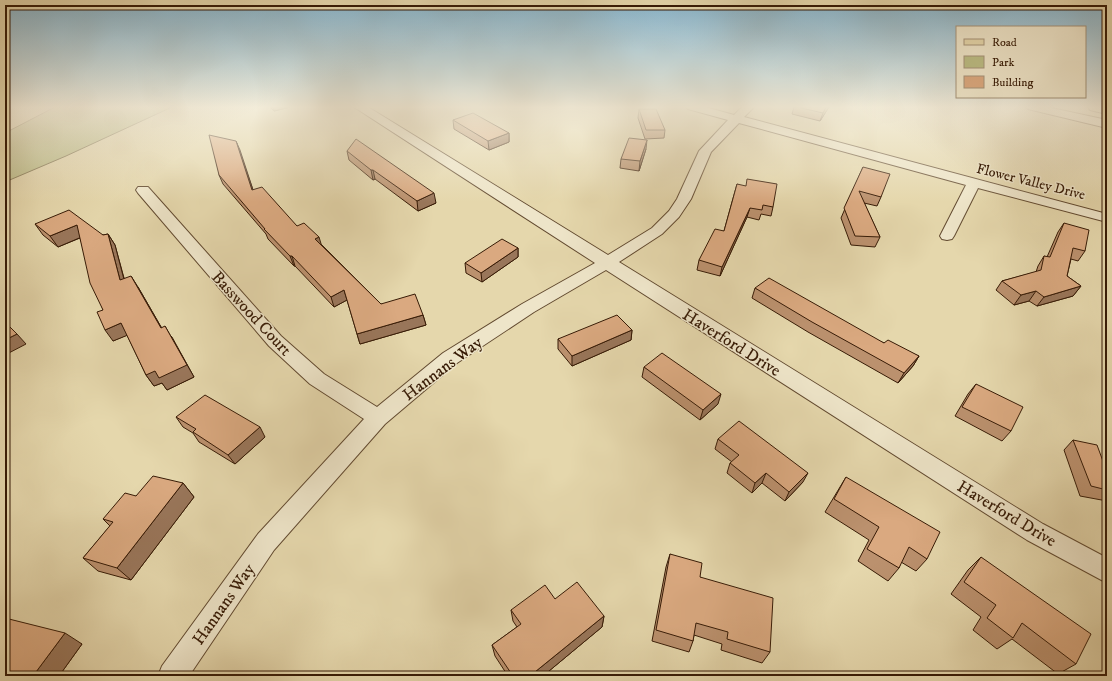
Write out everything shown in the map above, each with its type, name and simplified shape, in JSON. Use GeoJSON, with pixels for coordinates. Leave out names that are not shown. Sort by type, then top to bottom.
{"type":"FeatureCollection","features":[{"type":"Feature","properties":{"kind":"street","name":"Haverford Drive"},"geometry":{"type":"LineString","coordinates":[[410,139],[1035,532],[1107,571]]}},
{"type":"Feature","properties":{"kind":"street","name":"Hannans Way"},"geometry":{"type":"LineString","coordinates":[[172,676],[266,542],[378,418],[450,358],[528,308],[607,263],[657,231],[674,214],[684,199],[705,151],[717,139]]}},
{"type":"Feature","properties":{"kind":"street","name":"Flower Valley Drive"},"geometry":{"type":"LineString","coordinates":[[827,139],[974,183],[1107,218]]}},
{"type":"Feature","properties":{"kind":"street"},"geometry":{"type":"LineString","coordinates":[[947,236],[974,183]]}},
{"type":"Feature","properties":{"kind":"street","name":"Basswood Court"},"geometry":{"type":"LineString","coordinates":[[143,190],[275,341],[318,379],[378,418]]}},
{"type":"Feature","properties":{"kind":"green space"},"geometry":{"type":"Polygon","coordinates":[[[5,139],[103,139],[66,156],[5,182],[5,139]]]}},
{"type":"Feature","properties":{"kind":"building"},"geometry":{"type":"Polygon","coordinates":[[[210,139],[226,139],[236,141],[252,190],[262,187],[297,226],[304,223],[319,237],[315,239],[381,304],[415,294],[423,315],[357,334],[344,290],[331,297],[264,229],[219,175],[210,139]]]}},
{"type":"Feature","properties":{"kind":"building"},"geometry":{"type":"Polygon","coordinates":[[[356,139],[434,193],[417,201],[371,170],[347,151],[356,139]]]}},
{"type":"Feature","properties":{"kind":"building"},"geometry":{"type":"Polygon","coordinates":[[[484,139],[494,139],[488,141],[484,139]]]}},
{"type":"Feature","properties":{"kind":"building"},"geometry":{"type":"Polygon","coordinates":[[[629,139],[647,140],[640,161],[621,159],[629,139]]]}},
{"type":"Feature","properties":{"kind":"building"},"geometry":{"type":"Polygon","coordinates":[[[863,167],[890,174],[881,197],[859,191],[880,237],[855,236],[844,208],[863,167]]]}},
{"type":"Feature","properties":{"kind":"building"},"geometry":{"type":"Polygon","coordinates":[[[747,179],[777,184],[773,207],[763,205],[762,210],[750,208],[722,267],[699,260],[715,229],[724,231],[737,184],[746,186],[747,179]]]}},
{"type":"Feature","properties":{"kind":"building"},"geometry":{"type":"Polygon","coordinates":[[[69,210],[103,235],[108,234],[120,280],[131,276],[161,328],[165,326],[187,365],[159,378],[155,371],[146,375],[121,323],[105,330],[97,312],[103,310],[90,283],[77,225],[50,236],[35,224],[69,210]]]}},
{"type":"Feature","properties":{"kind":"building"},"geometry":{"type":"Polygon","coordinates":[[[1064,223],[1089,230],[1085,251],[1073,248],[1067,276],[1081,286],[1044,297],[1036,291],[1021,295],[1002,281],[1041,270],[1044,256],[1050,257],[1064,223]]]}},
{"type":"Feature","properties":{"kind":"building"},"geometry":{"type":"Polygon","coordinates":[[[502,239],[518,248],[481,273],[465,263],[502,239]]]}},
{"type":"Feature","properties":{"kind":"building"},"geometry":{"type":"Polygon","coordinates":[[[769,278],[884,343],[888,340],[919,356],[904,373],[812,322],[755,288],[769,278]]]}},
{"type":"Feature","properties":{"kind":"building"},"geometry":{"type":"Polygon","coordinates":[[[617,315],[632,330],[572,356],[558,339],[617,315]]]}},
{"type":"Feature","properties":{"kind":"building"},"geometry":{"type":"Polygon","coordinates":[[[5,322],[17,334],[5,340],[5,322]]]}},
{"type":"Feature","properties":{"kind":"building"},"geometry":{"type":"Polygon","coordinates":[[[662,353],[721,394],[703,410],[644,367],[662,353]]]}},
{"type":"Feature","properties":{"kind":"building"},"geometry":{"type":"Polygon","coordinates":[[[976,384],[1023,407],[1011,431],[962,407],[976,384]]]}},
{"type":"Feature","properties":{"kind":"building"},"geometry":{"type":"Polygon","coordinates":[[[205,395],[260,427],[228,455],[193,432],[196,429],[176,417],[205,395]]]}},
{"type":"Feature","properties":{"kind":"building"},"geometry":{"type":"Polygon","coordinates":[[[739,421],[808,473],[789,492],[766,473],[755,483],[730,463],[739,455],[718,439],[739,421]]]}},
{"type":"Feature","properties":{"kind":"building"},"geometry":{"type":"Polygon","coordinates":[[[1073,440],[1097,445],[1104,464],[1107,465],[1107,490],[1091,486],[1073,440]]]}},
{"type":"Feature","properties":{"kind":"building"},"geometry":{"type":"Polygon","coordinates":[[[153,476],[183,483],[117,568],[83,558],[113,522],[103,519],[125,493],[136,496],[153,476]]]}},
{"type":"Feature","properties":{"kind":"building"},"geometry":{"type":"Polygon","coordinates":[[[846,477],[940,532],[927,559],[909,547],[899,568],[867,549],[879,527],[834,499],[846,477]]]}},
{"type":"Feature","properties":{"kind":"building"},"geometry":{"type":"Polygon","coordinates":[[[670,554],[702,563],[700,577],[773,598],[770,652],[727,639],[728,632],[696,623],[693,641],[656,630],[670,554]]]}},
{"type":"Feature","properties":{"kind":"building"},"geometry":{"type":"Polygon","coordinates":[[[981,557],[1091,634],[1076,664],[1022,623],[1013,638],[987,618],[996,605],[964,582],[981,557]]]}},
{"type":"Feature","properties":{"kind":"building"},"geometry":{"type":"Polygon","coordinates":[[[577,582],[604,616],[530,676],[513,676],[492,645],[521,624],[511,610],[545,585],[555,599],[577,582]]]}},
{"type":"Feature","properties":{"kind":"building"},"geometry":{"type":"Polygon","coordinates":[[[5,618],[65,633],[33,676],[17,676],[5,673],[5,618]]]}}]}
